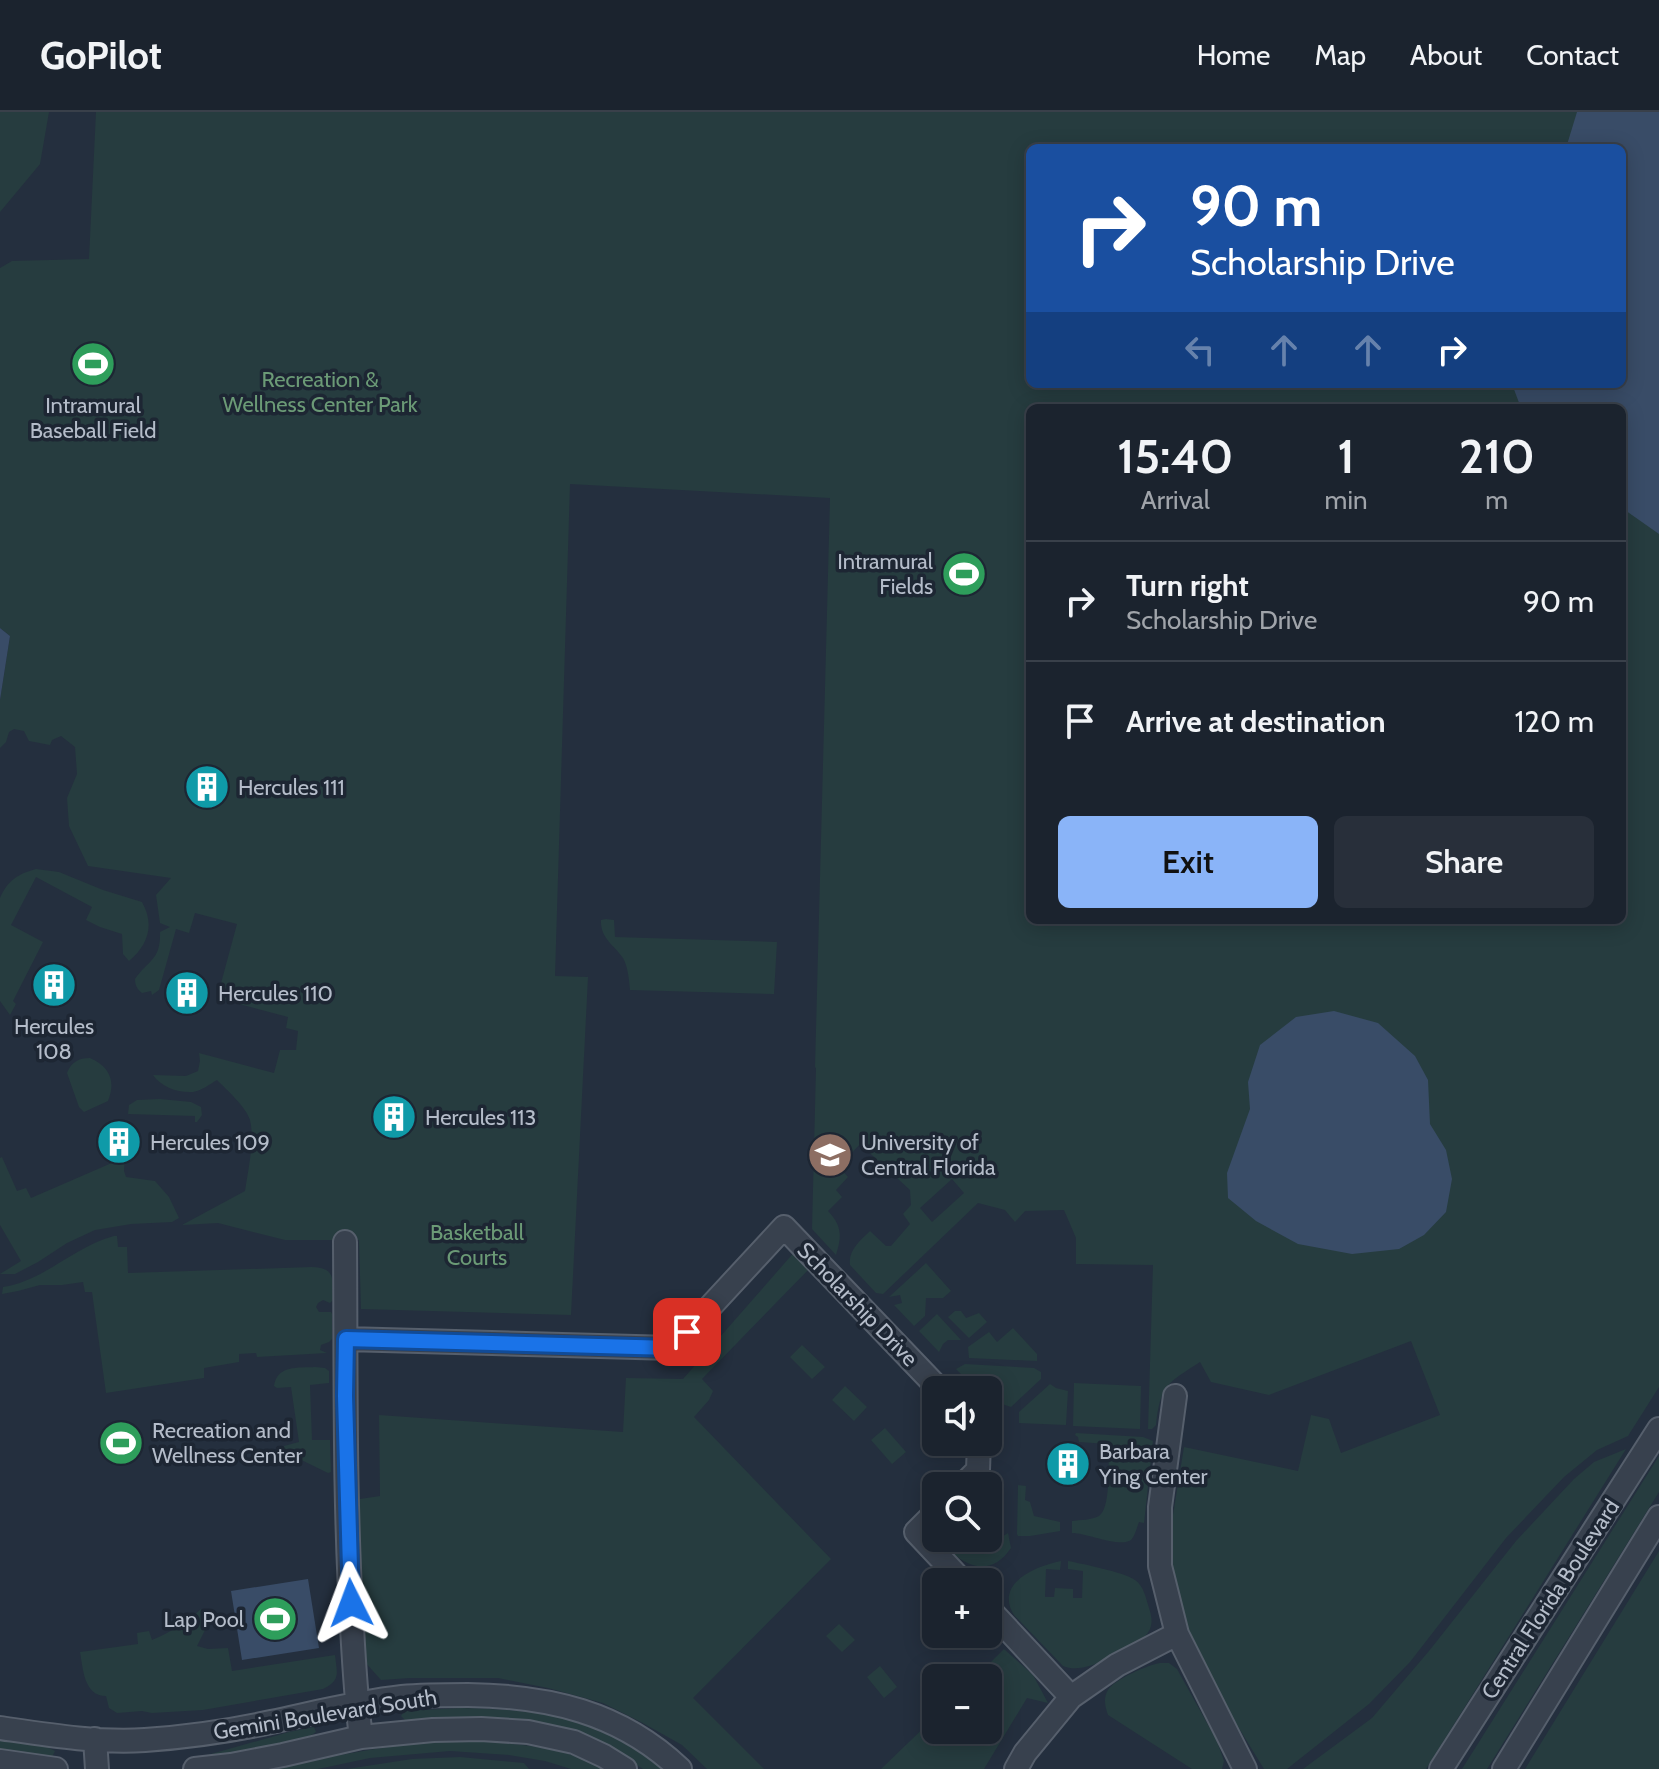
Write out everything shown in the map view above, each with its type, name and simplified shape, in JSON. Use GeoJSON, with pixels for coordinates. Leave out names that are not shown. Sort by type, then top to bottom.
{"type":"FeatureCollection","features":[{"type":"Feature","properties":{"kind":"street","name":"Scholarship Drive"},"geometry":{"type":"LineString","coordinates":[[346,1339],[672,1348],[784,1227],[927,1376]]}},
{"type":"Feature","properties":{"kind":"street"},"geometry":{"type":"LineString","coordinates":[[345,1242],[349,1577],[356,1704],[361,1737]]}},
{"type":"Feature","properties":{"kind":"street"},"geometry":{"type":"LineString","coordinates":[[1175,1396],[1160,1507],[1160,1566],[1177,1634],[1245,1769]]}},
{"type":"Feature","properties":{"kind":"street","name":"Central Florida Boulevard"},"geometry":{"type":"LineString","coordinates":[[1441,1769],[1659,1429]]}},
{"type":"Feature","properties":{"kind":"street"},"geometry":{"type":"LineString","coordinates":[[1504,1769],[1659,1517]]}},
{"type":"Feature","properties":{"kind":"street"},"geometry":{"type":"LineString","coordinates":[[935,1552],[950,1568]]}},
{"type":"Feature","properties":{"kind":"street"},"geometry":{"type":"LineString","coordinates":[[1002,1623],[1071,1697]]}},
{"type":"Feature","properties":{"kind":"street"},"geometry":{"type":"LineString","coordinates":[[1016,1769],[1025,1753],[1071,1697],[1117,1665],[1177,1634]]}},
{"type":"Feature","properties":{"kind":"street","name":"Gemini Boulevard South"},"geometry":{"type":"LineString","coordinates":[[0,1728],[69,1738],[143,1740],[268,1723],[403,1697],[506,1696],[561,1704],[595,1715],[635,1735],[680,1769]]}},
{"type":"Feature","properties":{"kind":"street"},"geometry":{"type":"LineString","coordinates":[[195,1769],[283,1755],[361,1737],[481,1729],[528,1732],[574,1742],[625,1769]]}},
{"type":"Feature","properties":{"kind":"street"},"geometry":{"type":"LineString","coordinates":[[95,1739],[97,1769]]}},
{"type":"Feature","properties":{"kind":"street"},"geometry":{"type":"LineString","coordinates":[[0,1761],[56,1769]]}},
{"type":"Feature","properties":{"kind":"green space"},"geometry":{"type":"Polygon","coordinates":[[[0,112],[49,112],[40,164],[0,212],[0,112]]]}},
{"type":"Feature","properties":{"kind":"green space","name":"Recreation & Wellness Center Park"},"geometry":{"type":"Polygon","coordinates":[[[96,112],[1659,112],[1659,1387],[1628,1436],[1597,1450],[1564,1477],[1506,1538],[1410,1662],[1369,1704],[1287,1769],[1264,1769],[1229,1712],[1174,1604],[1172,1521],[1184,1447],[1298,1471],[1311,1415],[1329,1419],[1341,1453],[1440,1415],[1411,1341],[1269,1395],[1211,1382],[1200,1362],[1168,1386],[1160,1401],[1156,1425],[1148,1429],[1153,1265],[1076,1264],[1076,1238],[1064,1210],[1025,1211],[1015,1222],[1005,1210],[978,1203],[883,1294],[876,1293],[850,1265],[851,1255],[870,1231],[886,1246],[891,1246],[910,1224],[903,1214],[911,1205],[910,1190],[860,1144],[839,1167],[848,1177],[836,1190],[842,1197],[828,1211],[840,1232],[836,1255],[812,1229],[830,498],[570,484],[555,976],[588,977],[571,1315],[361,1309],[359,1240],[285,1240],[218,1223],[182,1225],[245,1191],[251,1146],[250,1120],[240,1104],[217,1080],[199,1090],[187,1092],[165,1086],[153,1075],[186,1076],[198,1071],[199,1053],[274,1073],[280,1050],[296,1050],[298,1031],[286,1028],[288,1017],[217,998],[237,924],[195,913],[189,933],[176,929],[159,990],[152,995],[151,991],[142,993],[135,979],[156,954],[160,932],[170,927],[160,923],[156,895],[171,878],[88,866],[69,826],[67,798],[77,774],[75,747],[61,736],[52,740],[50,745],[29,741],[24,731],[14,729],[0,748],[0,700],[10,636],[0,628],[0,268],[12,261],[89,259],[96,112]],[[952,1179],[920,1208],[932,1222],[964,1193],[952,1179]]]}},
{"type":"Feature","properties":{"kind":"green space"},"geometry":{"type":"Polygon","coordinates":[[[36,869],[59,872],[142,902],[148,919],[148,934],[129,961],[123,954],[122,934],[86,920],[92,907],[36,877],[11,925],[43,942],[13,1001],[16,1004],[10,1015],[0,1001],[0,898],[14,879],[36,869]]]}},
{"type":"Feature","properties":{"kind":"green space"},"geometry":{"type":"Polygon","coordinates":[[[601,920],[614,920],[615,937],[777,942],[774,994],[630,990],[625,962],[603,932],[601,920]]]}},
{"type":"Feature","properties":{"kind":"green space"},"geometry":{"type":"Polygon","coordinates":[[[90,1058],[107,1070],[111,1087],[108,1101],[84,1112],[79,1107],[67,1073],[76,1061],[90,1058]]]}},
{"type":"Feature","properties":{"kind":"green space"},"geometry":{"type":"Polygon","coordinates":[[[137,1100],[191,1102],[201,1107],[202,1115],[195,1122],[195,1116],[128,1114],[129,1105],[137,1100]]]}},
{"type":"Feature","properties":{"kind":"green space"},"geometry":{"type":"Polygon","coordinates":[[[125,1152],[126,1177],[155,1181],[169,1197],[179,1218],[172,1222],[95,1230],[15,1274],[0,1274],[21,1261],[0,1225],[0,1158],[17,1191],[26,1188],[31,1198],[114,1162],[112,1158],[125,1152]]]}},
{"type":"Feature","properties":{"kind":"green space"},"geometry":{"type":"Polygon","coordinates":[[[117,1236],[118,1247],[127,1247],[128,1273],[312,1267],[326,1270],[332,1276],[333,1300],[330,1303],[323,1300],[316,1307],[319,1312],[332,1314],[332,1339],[321,1345],[320,1350],[327,1353],[257,1357],[256,1353],[239,1354],[239,1362],[204,1368],[204,1378],[106,1393],[92,1292],[85,1292],[83,1282],[40,1285],[2,1294],[3,1287],[32,1278],[85,1248],[117,1236]]]}},
{"type":"Feature","properties":{"kind":"green space"},"geometry":{"type":"Polygon","coordinates":[[[797,1249],[811,1267],[702,1379],[713,1391],[694,1417],[831,1559],[693,1698],[764,1769],[707,1769],[682,1745],[641,1722],[603,1703],[548,1688],[498,1678],[381,1680],[365,1662],[356,1505],[360,1499],[380,1496],[379,1415],[623,1432],[626,1378],[683,1379],[797,1249]]]}},
{"type":"Feature","properties":{"kind":"green space"},"geometry":{"type":"Polygon","coordinates":[[[926,1263],[951,1291],[943,1298],[926,1298],[925,1316],[914,1326],[894,1305],[902,1303],[900,1295],[889,1297],[926,1263]]]}},
{"type":"Feature","properties":{"kind":"green space"},"geometry":{"type":"Polygon","coordinates":[[[955,1311],[961,1311],[966,1318],[979,1313],[987,1322],[969,1338],[948,1317],[955,1311]]]}},
{"type":"Feature","properties":{"kind":"green space"},"geometry":{"type":"Polygon","coordinates":[[[937,1314],[961,1340],[948,1340],[939,1352],[919,1331],[937,1314]]]}},
{"type":"Feature","properties":{"kind":"green space"},"geometry":{"type":"Polygon","coordinates":[[[1013,1328],[1037,1354],[1037,1361],[969,1358],[968,1347],[989,1332],[997,1342],[1013,1328]]]}},
{"type":"Feature","properties":{"kind":"green space"},"geometry":{"type":"Polygon","coordinates":[[[802,1345],[825,1367],[812,1379],[790,1357],[802,1345]]]}},
{"type":"Feature","properties":{"kind":"green space"},"geometry":{"type":"Polygon","coordinates":[[[965,1364],[1034,1368],[1041,1372],[1041,1379],[1011,1407],[1002,1404],[1002,1376],[963,1376],[956,1369],[965,1364]]]}},
{"type":"Feature","properties":{"kind":"green space"},"geometry":{"type":"Polygon","coordinates":[[[315,1367],[329,1371],[329,1383],[310,1385],[312,1440],[330,1440],[331,1472],[328,1473],[285,1452],[284,1446],[299,1442],[291,1387],[274,1386],[279,1374],[284,1371],[315,1367]]]}},
{"type":"Feature","properties":{"kind":"green space"},"geometry":{"type":"Polygon","coordinates":[[[1074,1383],[1141,1386],[1140,1429],[1073,1426],[1074,1383]]]}},
{"type":"Feature","properties":{"kind":"green space"},"geometry":{"type":"Polygon","coordinates":[[[1050,1384],[1068,1391],[1066,1425],[1019,1423],[1019,1412],[1050,1384]]]}},
{"type":"Feature","properties":{"kind":"green space"},"geometry":{"type":"Polygon","coordinates":[[[845,1386],[867,1407],[854,1421],[832,1400],[845,1386]]]}},
{"type":"Feature","properties":{"kind":"green space"},"geometry":{"type":"Polygon","coordinates":[[[885,1428],[906,1452],[892,1464],[871,1440],[885,1428]]]}},
{"type":"Feature","properties":{"kind":"green space"},"geometry":{"type":"Polygon","coordinates":[[[1076,1433],[1143,1437],[1153,1441],[1144,1523],[1139,1522],[1131,1540],[1119,1542],[1072,1533],[1072,1521],[1093,1518],[1103,1511],[1109,1476],[1108,1444],[1079,1442],[1076,1433]]]}},
{"type":"Feature","properties":{"kind":"green space"},"geometry":{"type":"Polygon","coordinates":[[[1626,1449],[1426,1769],[1303,1769],[1372,1718],[1516,1541],[1574,1479],[1594,1462],[1626,1449]]]}},
{"type":"Feature","properties":{"kind":"green space"},"geometry":{"type":"Polygon","coordinates":[[[1659,1456],[1659,1492],[1487,1769],[1462,1769],[1659,1456]]]}},
{"type":"Feature","properties":{"kind":"green space"},"geometry":{"type":"Polygon","coordinates":[[[1018,1485],[1026,1486],[1025,1500],[1030,1502],[1034,1516],[1060,1522],[1060,1531],[1018,1536],[1018,1485]]]}},
{"type":"Feature","properties":{"kind":"green space"},"geometry":{"type":"Polygon","coordinates":[[[1008,1533],[1011,1548],[993,1564],[971,1565],[952,1552],[1002,1552],[1002,1537],[1008,1533]]]}},
{"type":"Feature","properties":{"kind":"green space"},"geometry":{"type":"Polygon","coordinates":[[[1659,1551],[1659,1769],[1525,1769],[1659,1551]]]}},
{"type":"Feature","properties":{"kind":"green space"},"geometry":{"type":"Polygon","coordinates":[[[1061,1561],[1060,1570],[1046,1569],[1045,1597],[1054,1597],[1055,1588],[1073,1589],[1073,1598],[1082,1598],[1083,1571],[1068,1569],[1068,1561],[1130,1577],[1143,1589],[1151,1613],[1151,1626],[1144,1637],[1092,1665],[1082,1668],[1063,1666],[1014,1615],[1009,1604],[1013,1585],[1021,1578],[1040,1567],[1061,1561]]]}},
{"type":"Feature","properties":{"kind":"green space"},"geometry":{"type":"Polygon","coordinates":[[[201,1609],[205,1630],[197,1646],[228,1648],[232,1671],[335,1655],[335,1679],[323,1689],[203,1710],[152,1713],[117,1713],[109,1708],[106,1696],[93,1692],[89,1687],[80,1652],[138,1644],[137,1633],[149,1631],[152,1640],[178,1627],[201,1609]]]}},
{"type":"Feature","properties":{"kind":"green space"},"geometry":{"type":"Polygon","coordinates":[[[839,1624],[855,1640],[842,1652],[826,1636],[839,1624]]]}},
{"type":"Feature","properties":{"kind":"green space"},"geometry":{"type":"Polygon","coordinates":[[[1004,1649],[1033,1675],[1048,1703],[1027,1698],[1002,1739],[1002,1664],[989,1664],[1004,1649]]]}},
{"type":"Feature","properties":{"kind":"green space"},"geometry":{"type":"Polygon","coordinates":[[[1160,1663],[1169,1663],[1177,1669],[1217,1741],[1224,1761],[1222,1769],[1192,1769],[1108,1715],[1106,1693],[1117,1681],[1160,1663]]]}},
{"type":"Feature","properties":{"kind":"green space"},"geometry":{"type":"Polygon","coordinates":[[[880,1666],[897,1687],[884,1698],[867,1677],[880,1666]]]}},
{"type":"Feature","properties":{"kind":"green space"},"geometry":{"type":"Polygon","coordinates":[[[461,1708],[518,1711],[568,1719],[614,1737],[662,1769],[643,1769],[602,1743],[577,1732],[525,1721],[405,1720],[401,1716],[404,1711],[461,1708]]]}},
{"type":"Feature","properties":{"kind":"green space"},"geometry":{"type":"Polygon","coordinates":[[[314,1727],[316,1732],[306,1738],[279,1747],[204,1756],[289,1732],[314,1727]]]}},
{"type":"Feature","properties":{"kind":"green space"},"geometry":{"type":"Polygon","coordinates":[[[922,1729],[922,1744],[999,1744],[984,1769],[881,1769],[922,1729]]]}},
{"type":"Feature","properties":{"kind":"green space"},"geometry":{"type":"Polygon","coordinates":[[[0,1739],[55,1751],[52,1757],[48,1757],[0,1751],[0,1739]]]}},
{"type":"Feature","properties":{"kind":"green space"},"geometry":{"type":"Polygon","coordinates":[[[465,1741],[554,1750],[604,1769],[571,1769],[509,1755],[450,1751],[370,1758],[318,1769],[278,1769],[370,1750],[465,1741]]]}},
{"type":"Feature","properties":{"kind":"green space"},"geometry":{"type":"Polygon","coordinates":[[[460,1757],[524,1763],[529,1769],[347,1769],[412,1759],[460,1757]]]}},
{"type":"Feature","properties":{"kind":"water"},"geometry":{"type":"Polygon","coordinates":[[[1577,112],[1659,112],[1659,534],[1626,511],[1626,404],[1520,404],[1514,388],[1626,388],[1626,144],[1567,144],[1577,112]]]}},
{"type":"Feature","properties":{"kind":"water"},"geometry":{"type":"Polygon","coordinates":[[[0,628],[10,636],[0,700],[0,628]]]}},
{"type":"Feature","properties":{"kind":"water"},"geometry":{"type":"Polygon","coordinates":[[[1334,1011],[1378,1023],[1415,1056],[1428,1080],[1430,1124],[1446,1150],[1452,1179],[1446,1212],[1424,1235],[1399,1249],[1352,1254],[1298,1244],[1256,1221],[1228,1198],[1227,1173],[1250,1109],[1248,1082],[1260,1045],[1296,1017],[1334,1011]]]}},
{"type":"Feature","properties":{"kind":"water","name":"Lap Pool"},"geometry":{"type":"Polygon","coordinates":[[[308,1579],[319,1648],[242,1660],[231,1591],[308,1579]]]}},
{"type":"Feature","properties":{"kind":"place","name":"Intramural Baseball Field"},"geometry":{"type":"Point","coordinates":[93,364]}},
{"type":"Feature","properties":{"kind":"place","name":"Intramural Fields"},"geometry":{"type":"Point","coordinates":[964,574]}},
{"type":"Feature","properties":{"kind":"place","name":"Hercules 111"},"geometry":{"type":"Point","coordinates":[207,787]}},
{"type":"Feature","properties":{"kind":"place","name":"Hercules 108"},"geometry":{"type":"Point","coordinates":[54,985]}},
{"type":"Feature","properties":{"kind":"place","name":"Hercules 110"},"geometry":{"type":"Point","coordinates":[187,993]}},
{"type":"Feature","properties":{"kind":"place","name":"Hercules 113"},"geometry":{"type":"Point","coordinates":[394,1117]}},
{"type":"Feature","properties":{"kind":"place","name":"Hercules 109"},"geometry":{"type":"Point","coordinates":[119,1142]}},
{"type":"Feature","properties":{"kind":"place","name":"University of Central Florida"},"geometry":{"type":"Point","coordinates":[830,1155]}},
{"type":"Feature","properties":{"kind":"place","name":"Recreation and Wellness Center"},"geometry":{"type":"Point","coordinates":[121,1443]}},
{"type":"Feature","properties":{"kind":"place","name":"Barbara Ying Center"},"geometry":{"type":"Point","coordinates":[1068,1464]}},
{"type":"Feature","properties":{"kind":"place","name":"Lap Pool"},"geometry":{"type":"Point","coordinates":[275,1619]}},
{"type":"Feature","properties":{"kind":"route"},"geometry":{"type":"LineString","coordinates":[[351,1603],[346,1339],[672,1348],[687,1332]]}},
{"type":"Feature","properties":{"kind":"park label","name":"Basketball Courts"},"geometry":{"type":"Point","coordinates":[477,1244]}}]}
